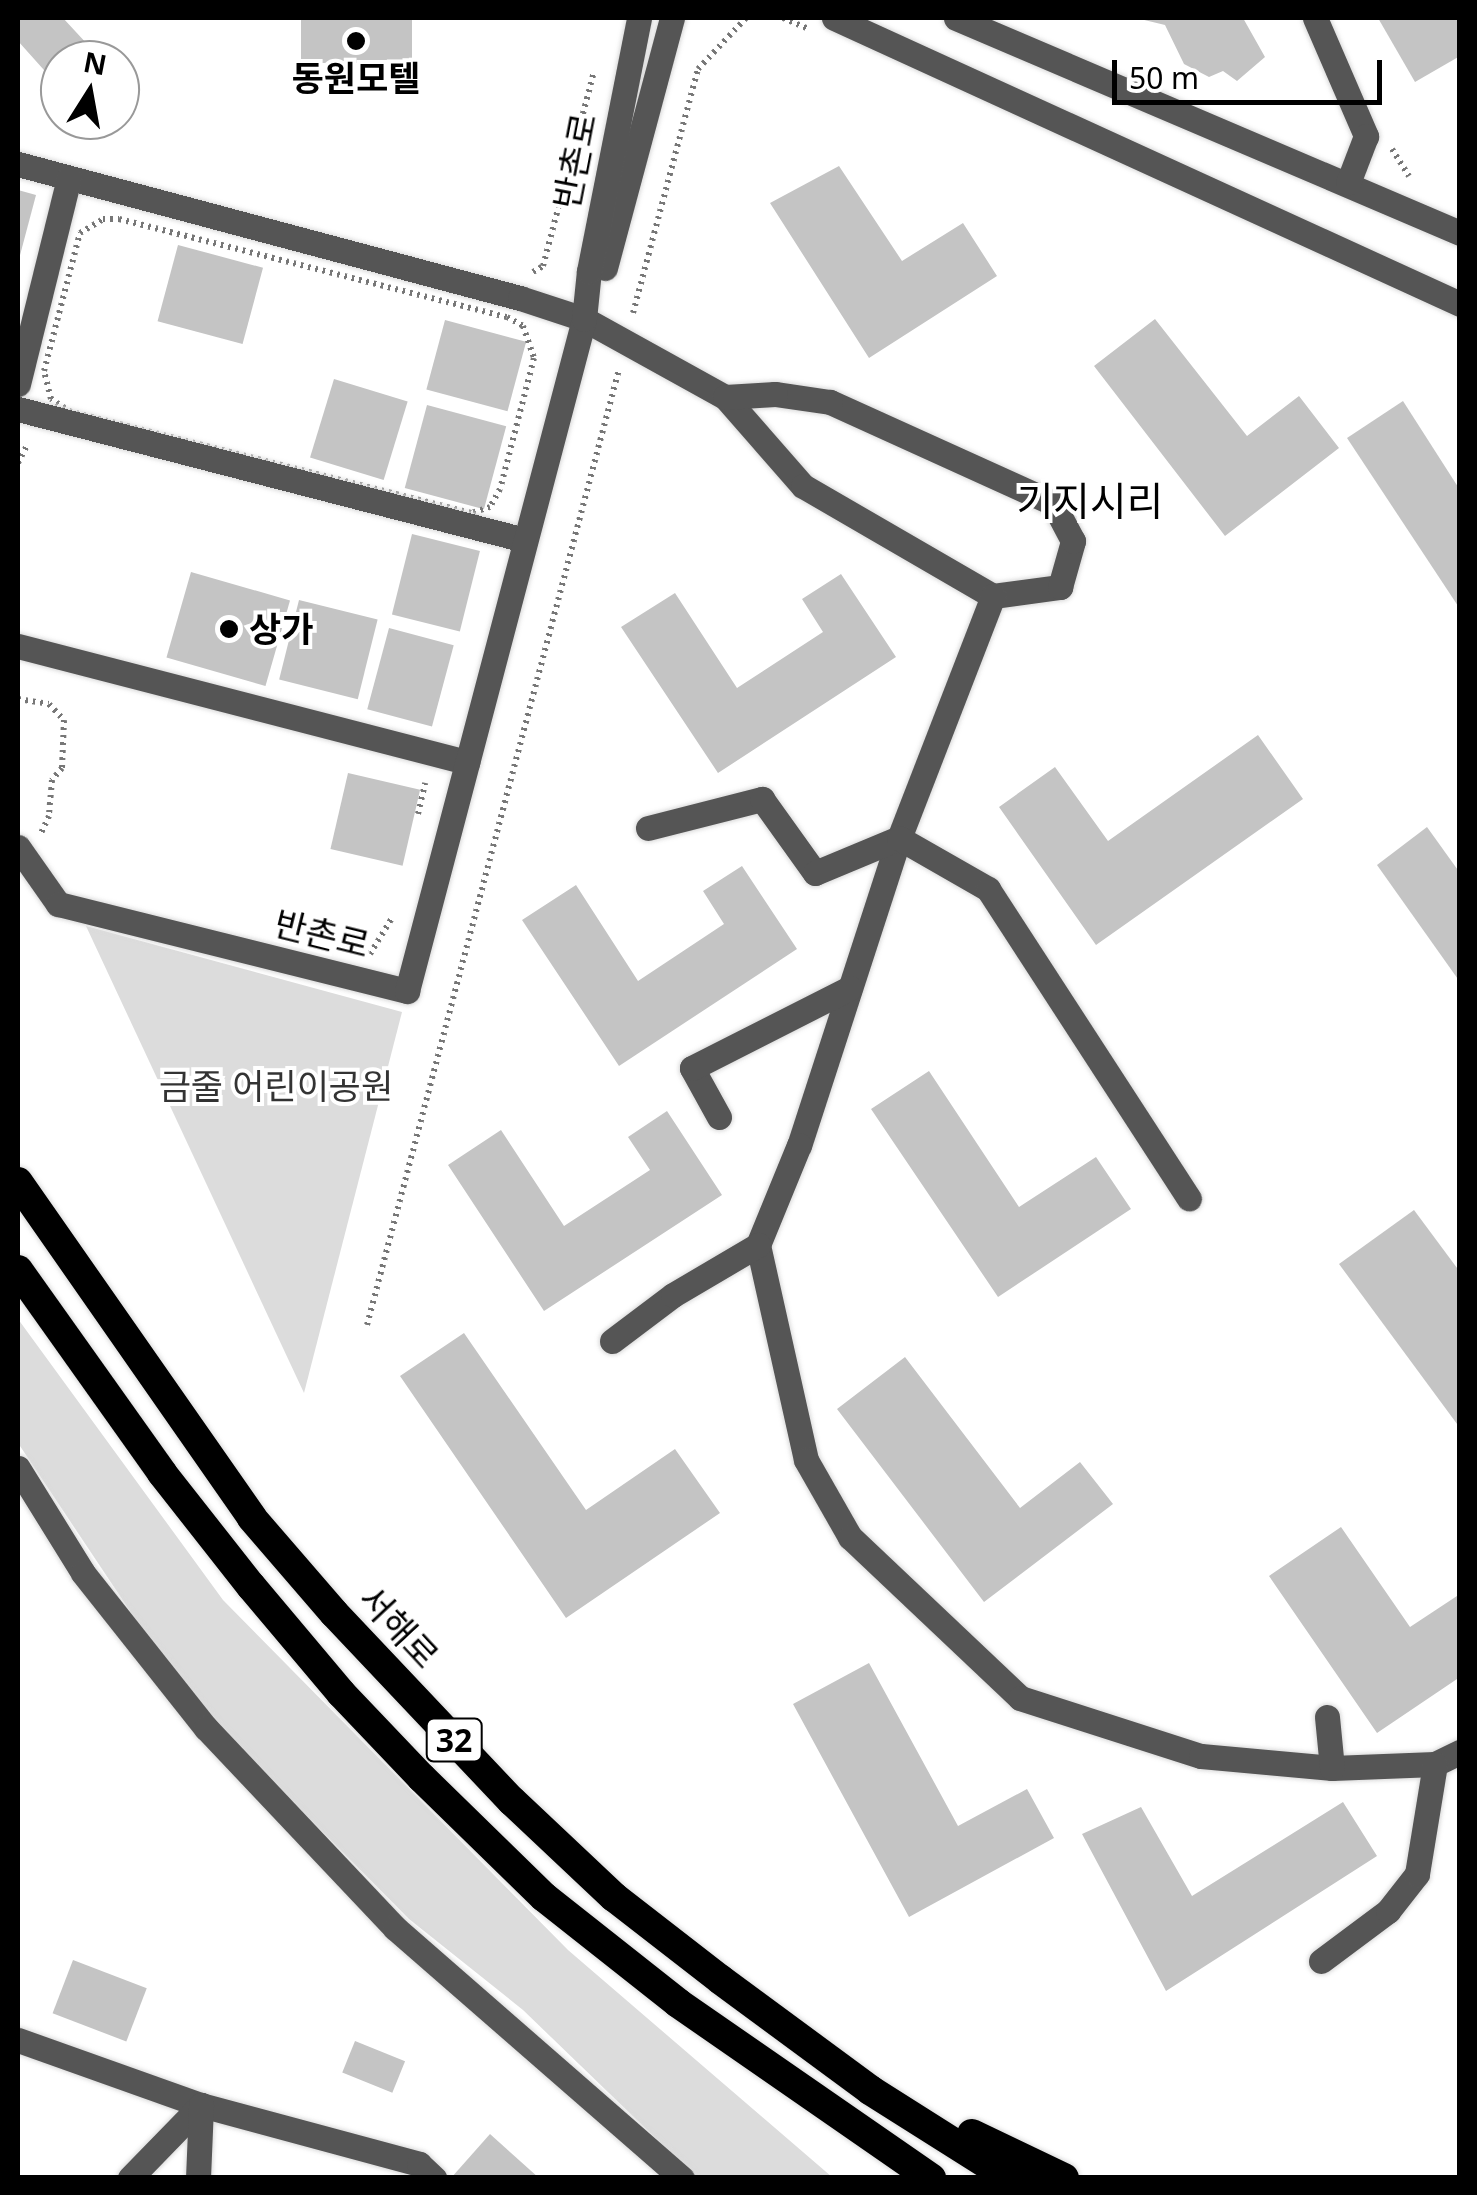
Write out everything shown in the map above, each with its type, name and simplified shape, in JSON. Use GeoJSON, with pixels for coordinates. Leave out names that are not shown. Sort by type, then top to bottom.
{"type":"FeatureCollection","features":[{"type":"Feature","properties":{"kind":"highway","name":"서해로"},"geometry":{"type":"LineString","coordinates":[[18,1182],[252,1518],[334,1613],[512,1801],[614,1898],[820,2054],[1010,2178]]}},
{"type":"Feature","properties":{"kind":"highway","name":"32"},"geometry":{"type":"LineString","coordinates":[[18,1270],[150,1458],[251,1586],[341,1693],[422,1778],[544,1897],[678,2003],[931,2178]]}},
{"type":"Feature","properties":{"kind":"highway"},"geometry":{"type":"LineString","coordinates":[[820,2054],[948,2123],[1064,2178]]}},
{"type":"Feature","properties":{"kind":"street","name":"반촌로"},"geometry":{"type":"LineString","coordinates":[[28,848],[58,904],[407,991],[584,319],[589,271],[639,18]]}},
{"type":"Feature","properties":{"kind":"street"},"geometry":{"type":"LineString","coordinates":[[584,319],[603,275],[672,18]]}},
{"type":"Feature","properties":{"kind":"street"},"geometry":{"type":"LineString","coordinates":[[834,18],[1460,304]]}},
{"type":"Feature","properties":{"kind":"street"},"geometry":{"type":"LineString","coordinates":[[956,18],[1460,233]]}},
{"type":"Feature","properties":{"kind":"street"},"geometry":{"type":"LineString","coordinates":[[1315,18],[1366,136],[1348,183]]}},
{"type":"Feature","properties":{"kind":"street"},"geometry":{"type":"LineString","coordinates":[[18,164],[520,298],[584,319],[725,398],[803,486],[993,596],[1060,587],[1074,541],[1053,503],[830,402],[775,394],[725,398]]}},
{"type":"Feature","properties":{"kind":"street"},"geometry":{"type":"LineString","coordinates":[[18,384],[69,178]]}},
{"type":"Feature","properties":{"kind":"street"},"geometry":{"type":"LineString","coordinates":[[18,409],[524,540]]}},
{"type":"Feature","properties":{"kind":"street"},"geometry":{"type":"LineString","coordinates":[[993,596],[900,838],[799,1145],[758,1245],[806,1460],[850,1537],[1020,1698],[1200,1756],[1332,1768],[1435,1764],[1460,1752]]}},
{"type":"Feature","properties":{"kind":"street"},"geometry":{"type":"LineString","coordinates":[[18,646],[467,762]]}},
{"type":"Feature","properties":{"kind":"street"},"geometry":{"type":"LineString","coordinates":[[648,828],[762,799],[815,872],[900,838]]}},
{"type":"Feature","properties":{"kind":"street"},"geometry":{"type":"LineString","coordinates":[[900,838],[988,889],[1189,1198]]}},
{"type":"Feature","properties":{"kind":"street"},"geometry":{"type":"LineString","coordinates":[[719,1117],[692,1068],[850,988]]}},
{"type":"Feature","properties":{"kind":"street"},"geometry":{"type":"LineString","coordinates":[[612,1341],[674,1295],[758,1245]]}},
{"type":"Feature","properties":{"kind":"street"},"geometry":{"type":"LineString","coordinates":[[18,1468],[83,1573],[206,1728],[395,1928],[682,2178]]}},
{"type":"Feature","properties":{"kind":"street"},"geometry":{"type":"LineString","coordinates":[[1327,1717],[1332,1768]]}},
{"type":"Feature","properties":{"kind":"street"},"geometry":{"type":"LineString","coordinates":[[1435,1764],[1460,1777]]}},
{"type":"Feature","properties":{"kind":"street"},"geometry":{"type":"LineString","coordinates":[[1321,1961],[1388,1911],[1417,1874],[1435,1764]]}},
{"type":"Feature","properties":{"kind":"street"},"geometry":{"type":"LineString","coordinates":[[18,2040],[201,2105],[419,2164],[434,2178]]}},
{"type":"Feature","properties":{"kind":"street"},"geometry":{"type":"LineString","coordinates":[[130,2178],[201,2105]]}},
{"type":"Feature","properties":{"kind":"street"},"geometry":{"type":"LineString","coordinates":[[198,2178],[201,2105]]}},
{"type":"Feature","properties":{"kind":"path"},"geometry":{"type":"LineString","coordinates":[[367,1325],[698,68],[746,18]]}},
{"type":"Feature","properties":{"kind":"path"},"geometry":{"type":"LineString","coordinates":[[527,275],[544,266],[598,55]]}},
{"type":"Feature","properties":{"kind":"path"},"geometry":{"type":"LineString","coordinates":[[119,218],[507,316],[523,326],[534,358],[500,489],[490,507],[471,514],[71,412],[52,399],[44,371],[80,234],[89,224],[119,218]]}},
{"type":"Feature","properties":{"kind":"path"},"geometry":{"type":"LineString","coordinates":[[18,699],[49,704],[64,720],[64,756],[52,780],[49,816],[28,848]]}},
{"type":"Feature","properties":{"kind":"path"},"geometry":{"type":"LineString","coordinates":[[417,819],[426,784],[418,776]]}},
{"type":"Feature","properties":{"kind":"path"},"geometry":{"type":"LineString","coordinates":[[354,965],[369,956],[390,923],[395,906]]}},
{"type":"Feature","properties":{"kind":"green space","name":"금줄 어린이공원"},"geometry":{"type":"Polygon","coordinates":[[[86,926],[402,1012],[304,1393],[86,926]]]}},
{"type":"Feature","properties":{"kind":"green space"},"geometry":{"type":"Polygon","coordinates":[[[18,1319],[223,1600],[568,1950],[832,2177],[696,2177],[523,2010],[409,1919],[184,1692],[18,1443],[18,1319]]]}},
{"type":"Feature","properties":{"kind":"building"},"geometry":{"type":"Polygon","coordinates":[[[18,18],[63,18],[83,40],[40,40],[40,66],[18,41],[18,18]]]}},
{"type":"Feature","properties":{"kind":"building"},"geometry":{"type":"Polygon","coordinates":[[[301,18],[412,18],[412,63],[301,63],[301,18]]]}},
{"type":"Feature","properties":{"kind":"building"},"geometry":{"type":"Polygon","coordinates":[[[1136,18],[1243,18],[1265,57],[1237,81],[1223,71],[1209,77],[1184,64],[1165,25],[1136,18]]]}},
{"type":"Feature","properties":{"kind":"building"},"geometry":{"type":"Polygon","coordinates":[[[1378,18],[1460,18],[1460,56],[1415,82],[1378,18]]]}},
{"type":"Feature","properties":{"kind":"building"},"geometry":{"type":"Polygon","coordinates":[[[839,166],[902,261],[963,223],[997,276],[869,358],[770,203],[839,166]]]}},
{"type":"Feature","properties":{"kind":"building"},"geometry":{"type":"Polygon","coordinates":[[[18,190],[36,195],[19,259],[18,259],[18,190]]]}},
{"type":"Feature","properties":{"kind":"building"},"geometry":{"type":"Polygon","coordinates":[[[178,245],[263,268],[243,344],[158,321],[178,245]]]}},
{"type":"Feature","properties":{"kind":"building"},"geometry":{"type":"Polygon","coordinates":[[[1155,319],[1247,436],[1299,396],[1339,448],[1225,536],[1094,366],[1155,319]]]}},
{"type":"Feature","properties":{"kind":"building"},"geometry":{"type":"Polygon","coordinates":[[[445,320],[526,342],[508,411],[426,390],[445,320]]]}},
{"type":"Feature","properties":{"kind":"building"},"geometry":{"type":"Polygon","coordinates":[[[334,379],[408,402],[384,480],[310,457],[334,379]]]}},
{"type":"Feature","properties":{"kind":"building"},"geometry":{"type":"Polygon","coordinates":[[[1403,401],[1460,490],[1460,609],[1347,438],[1403,401]]]}},
{"type":"Feature","properties":{"kind":"building"},"geometry":{"type":"Polygon","coordinates":[[[427,405],[506,426],[484,509],[405,488],[427,405]]]}},
{"type":"Feature","properties":{"kind":"building","name":"상가"},"geometry":{"type":"Polygon","coordinates":[[[412,534],[480,551],[460,631],[392,615],[412,534]]]}},
{"type":"Feature","properties":{"kind":"building","name":"상가"},"geometry":{"type":"Polygon","coordinates":[[[191,572],[290,600],[265,686],[166,658],[191,572]]]}},
{"type":"Feature","properties":{"kind":"building"},"geometry":{"type":"Polygon","coordinates":[[[841,574],[896,657],[718,773],[621,627],[675,593],[737,688],[823,632],[802,599],[841,574]]]}},
{"type":"Feature","properties":{"kind":"building","name":"상가"},"geometry":{"type":"Polygon","coordinates":[[[299,600],[378,620],[358,699],[279,680],[299,600]]]}},
{"type":"Feature","properties":{"kind":"building","name":"상가"},"geometry":{"type":"Polygon","coordinates":[[[389,628],[454,645],[432,726],[367,709],[389,628]]]}},
{"type":"Feature","properties":{"kind":"building"},"geometry":{"type":"Polygon","coordinates":[[[1258,735],[1303,799],[1096,945],[999,807],[1055,767],[1108,841],[1258,735]]]}},
{"type":"Feature","properties":{"kind":"building"},"geometry":{"type":"Polygon","coordinates":[[[348,773],[420,790],[403,866],[330,849],[348,773]]]}},
{"type":"Feature","properties":{"kind":"building"},"geometry":{"type":"Polygon","coordinates":[[[1427,827],[1460,873],[1460,982],[1377,865],[1427,827]]]}},
{"type":"Feature","properties":{"kind":"building"},"geometry":{"type":"Polygon","coordinates":[[[742,866],[797,949],[619,1066],[522,920],[576,885],[638,981],[724,924],[703,891],[742,866]]]}},
{"type":"Feature","properties":{"kind":"building"},"geometry":{"type":"Polygon","coordinates":[[[929,1071],[1019,1207],[1096,1157],[1131,1209],[998,1297],[871,1109],[929,1071]]]}},
{"type":"Feature","properties":{"kind":"building"},"geometry":{"type":"Polygon","coordinates":[[[667,1111],[722,1195],[544,1311],[448,1165],[501,1130],[564,1226],[650,1170],[628,1137],[667,1111]]]}},
{"type":"Feature","properties":{"kind":"building"},"geometry":{"type":"Polygon","coordinates":[[[1414,1210],[1460,1272],[1460,1428],[1339,1264],[1414,1210]]]}},
{"type":"Feature","properties":{"kind":"building"},"geometry":{"type":"Polygon","coordinates":[[[464,1333],[586,1510],[675,1449],[720,1513],[566,1618],[400,1376],[464,1333]]]}},
{"type":"Feature","properties":{"kind":"building"},"geometry":{"type":"Polygon","coordinates":[[[905,1357],[1020,1508],[1080,1462],[1113,1504],[984,1602],[837,1409],[905,1357]]]}},
{"type":"Feature","properties":{"kind":"building"},"geometry":{"type":"Polygon","coordinates":[[[1341,1527],[1410,1627],[1460,1594],[1460,1677],[1377,1733],[1269,1576],[1341,1527]]]}},
{"type":"Feature","properties":{"kind":"building"},"geometry":{"type":"Polygon","coordinates":[[[869,1663],[958,1826],[1027,1789],[1054,1838],[909,1917],[793,1704],[869,1663]]]}},
{"type":"Feature","properties":{"kind":"building"},"geometry":{"type":"Polygon","coordinates":[[[1343,1802],[1377,1856],[1166,1991],[1082,1834],[1141,1807],[1192,1896],[1343,1802]]]}},
{"type":"Feature","properties":{"kind":"building"},"geometry":{"type":"Polygon","coordinates":[[[73,1960],[147,1988],[126,2042],[53,2013],[73,1960]]]}},
{"type":"Feature","properties":{"kind":"building"},"geometry":{"type":"Polygon","coordinates":[[[355,2041],[405,2061],[392,2093],[342,2073],[355,2041]]]}},
{"type":"Feature","properties":{"kind":"building"},"geometry":{"type":"Polygon","coordinates":[[[490,2134],[539,2178],[451,2178],[490,2134]]]}},
{"type":"Feature","properties":{"kind":"place","name":"동원모텔"},"geometry":{"type":"Point","coordinates":[356,41]}},
{"type":"Feature","properties":{"kind":"place","name":"상가"},"geometry":{"type":"Point","coordinates":[229,629]}},
{"type":"Feature","properties":{"kind":"district","name":"기지시리"},"geometry":{"type":"Point","coordinates":[1090,501]}}]}
